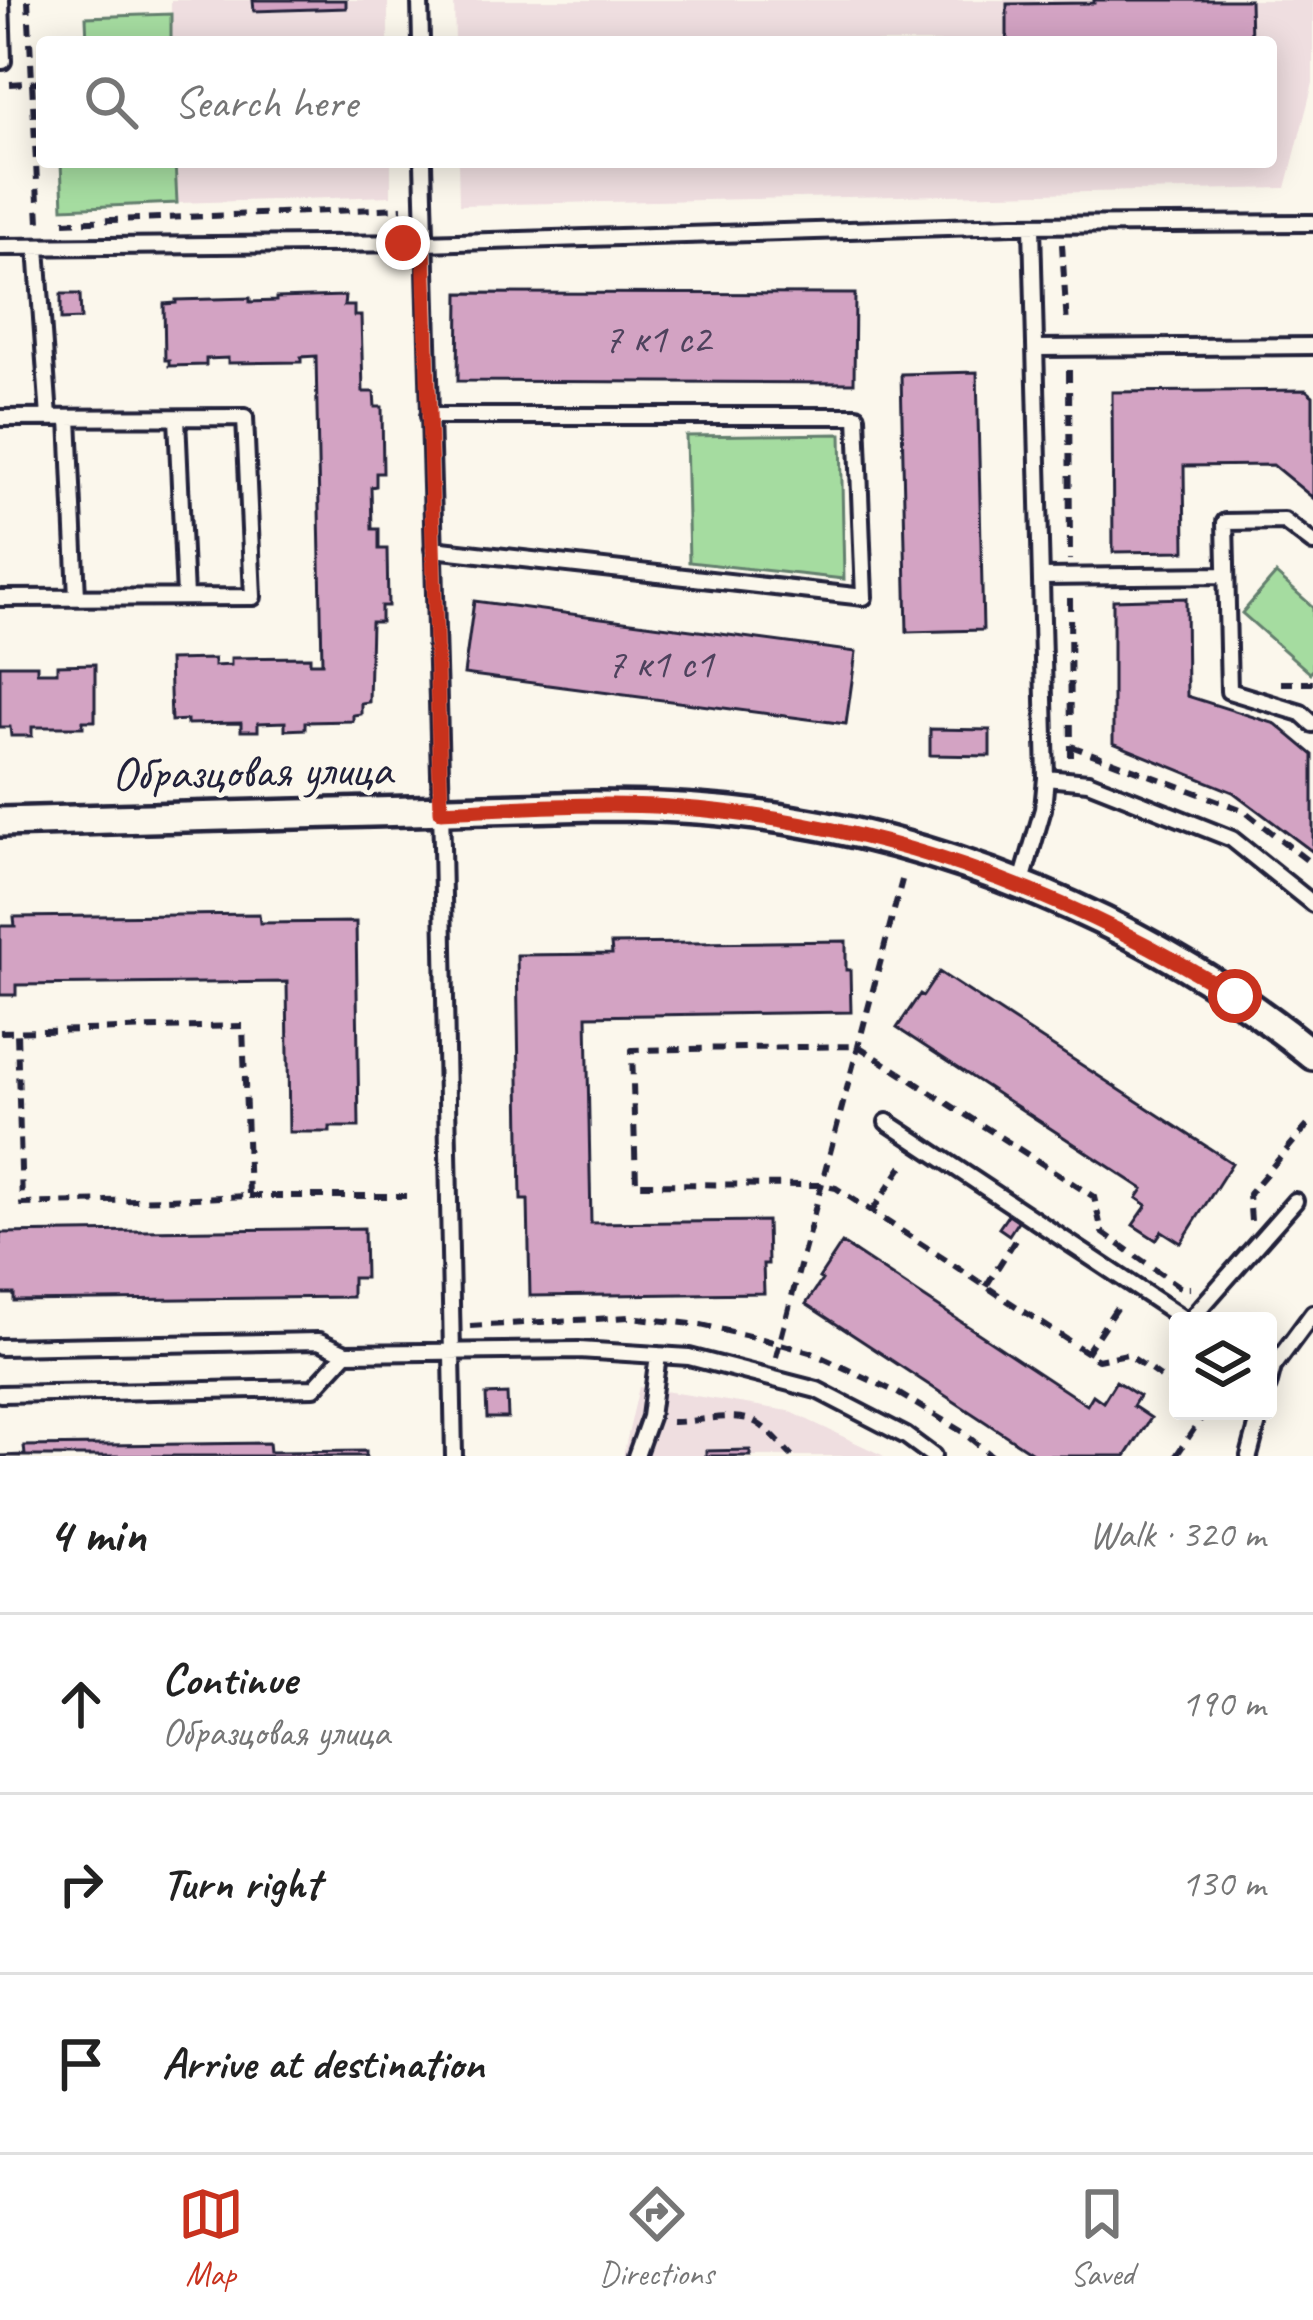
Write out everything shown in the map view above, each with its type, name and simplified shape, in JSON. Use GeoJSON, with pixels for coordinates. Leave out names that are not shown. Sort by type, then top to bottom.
{"type":"FeatureCollection","features":[{"type":"Feature","properties":{"kind":"street","name":"Образцовая улица"},"geometry":{"type":"LineString","coordinates":[[0,822],[594,806],[736,812],[880,840],[1021,886],[1194,970],[1313,1054]]}},
{"type":"Feature","properties":{"kind":"lane"},"geometry":{"type":"LineString","coordinates":[[0,61],[1,0]]}},
{"type":"Feature","properties":{"kind":"lane"},"geometry":{"type":"LineString","coordinates":[[421,0],[421,36]]}},
{"type":"Feature","properties":{"kind":"lane"},"geometry":{"type":"LineString","coordinates":[[423,168],[454,1456]]}},
{"type":"Feature","properties":{"kind":"lane"},"geometry":{"type":"LineString","coordinates":[[0,247],[424,243],[1061,225],[1313,223]]}},
{"type":"Feature","properties":{"kind":"lane"},"geometry":{"type":"LineString","coordinates":[[1021,886],[1043,809],[1046,778],[1032,226]]}},
{"type":"Feature","properties":{"kind":"lane"},"geometry":{"type":"LineString","coordinates":[[37,247],[49,418]]}},
{"type":"Feature","properties":{"kind":"lane"},"geometry":{"type":"LineString","coordinates":[[1036,348],[1313,346]]}},
{"type":"Feature","properties":{"kind":"lane"},"geometry":{"type":"LineString","coordinates":[[429,416],[857,416],[863,597],[433,549]]}},
{"type":"Feature","properties":{"kind":"lane"},"geometry":{"type":"LineString","coordinates":[[0,418],[245,417],[253,597],[0,598]]}},
{"type":"Feature","properties":{"kind":"lane"},"geometry":{"type":"LineString","coordinates":[[69,418],[77,597]]}},
{"type":"Feature","properties":{"kind":"lane"},"geometry":{"type":"LineString","coordinates":[[178,418],[185,597]]}},
{"type":"Feature","properties":{"kind":"lane"},"geometry":{"type":"LineString","coordinates":[[1313,543],[1284,520],[1225,522],[1229,691],[1300,713],[1313,724]]}},
{"type":"Feature","properties":{"kind":"lane"},"geometry":{"type":"LineString","coordinates":[[1041,577],[1226,575]]}},
{"type":"Feature","properties":{"kind":"lane"},"geometry":{"type":"LineString","coordinates":[[1046,778],[1088,782],[1232,839],[1313,904]]}},
{"type":"Feature","properties":{"kind":"lane"},"geometry":{"type":"LineString","coordinates":[[887,1122],[1174,1312]]}},
{"type":"Feature","properties":{"kind":"lane"},"geometry":{"type":"LineString","coordinates":[[1196,1312],[1295,1201]]}},
{"type":"Feature","properties":{"kind":"lane"},"geometry":{"type":"LineString","coordinates":[[1277,1358],[1313,1313]]}},
{"type":"Feature","properties":{"kind":"lane"},"geometry":{"type":"LineString","coordinates":[[0,1347],[319,1341],[346,1353],[579,1350],[689,1357],[817,1390],[906,1436],[933,1456]]}},
{"type":"Feature","properties":{"kind":"lane"},"geometry":{"type":"LineString","coordinates":[[0,1394],[314,1388],[346,1353]]}},
{"type":"Feature","properties":{"kind":"lane"},"geometry":{"type":"LineString","coordinates":[[636,1456],[650,1417],[658,1355]]}},
{"type":"Feature","properties":{"kind":"lane"},"geometry":{"type":"LineString","coordinates":[[1249,1456],[1259,1420]]}},
{"type":"Feature","properties":{"kind":"path"},"geometry":{"type":"LineString","coordinates":[[28,0],[36,163]]}},
{"type":"Feature","properties":{"kind":"path"},"geometry":{"type":"LineString","coordinates":[[0,84],[36,82]]}},
{"type":"Feature","properties":{"kind":"path"},"geometry":{"type":"LineString","coordinates":[[36,168],[39,223],[403,208]]}},
{"type":"Feature","properties":{"kind":"path"},"geometry":{"type":"LineString","coordinates":[[1061,225],[1068,348],[1070,780]]}},
{"type":"Feature","properties":{"kind":"path"},"geometry":{"type":"LineString","coordinates":[[1071,746],[1243,810],[1313,865]]}},
{"type":"Feature","properties":{"kind":"path"},"geometry":{"type":"LineString","coordinates":[[770,1378],[902,880]]}},
{"type":"Feature","properties":{"kind":"path"},"geometry":{"type":"LineString","coordinates":[[0,1032],[243,1026],[249,1196]]}},
{"type":"Feature","properties":{"kind":"path"},"geometry":{"type":"LineString","coordinates":[[17,1032],[22,1204],[406,1196]]}},
{"type":"Feature","properties":{"kind":"path"},"geometry":{"type":"LineString","coordinates":[[872,1211],[919,1143]]}},
{"type":"Feature","properties":{"kind":"path"},"geometry":{"type":"LineString","coordinates":[[986,1286],[1030,1216]]}},
{"type":"Feature","properties":{"kind":"path"},"geometry":{"type":"LineString","coordinates":[[1086,1353],[1132,1285]]}},
{"type":"Feature","properties":{"kind":"path"},"geometry":{"type":"LineString","coordinates":[[650,1417],[677,1423],[750,1419],[792,1456]]}},
{"type":"Feature","properties":{"kind":"path"},"geometry":{"type":"LineString","coordinates":[[1176,1456],[1200,1420]]}},
{"type":"Feature","properties":{"kind":"shaded area"},"geometry":{"type":"Polygon","coordinates":[[[171,0],[388,0],[388,36],[171,36],[171,0]]]}},
{"type":"Feature","properties":{"kind":"shaded area"},"geometry":{"type":"Polygon","coordinates":[[[454,0],[1313,0],[1313,83],[1286,188],[459,205],[458,168],[1277,168],[1277,36],[455,36],[454,0]]]}},
{"type":"Feature","properties":{"kind":"shaded area"},"geometry":{"type":"Polygon","coordinates":[[[175,168],[391,168],[391,196],[177,203],[175,168]]]}},
{"type":"Feature","properties":{"kind":"shaded area"},"geometry":{"type":"Polygon","coordinates":[[[639,1387],[789,1411],[884,1456],[623,1456],[639,1387]]]}},
{"type":"Feature","properties":{"kind":"green space"},"geometry":{"type":"Polygon","coordinates":[[[171,14],[171,36],[87,36],[86,17],[171,14]]]}},
{"type":"Feature","properties":{"kind":"green space"},"geometry":{"type":"Polygon","coordinates":[[[61,168],[175,168],[177,203],[63,208],[61,168]]]}},
{"type":"Feature","properties":{"kind":"green space"},"geometry":{"type":"Polygon","coordinates":[[[841,434],[844,579],[689,562],[686,436],[841,434]]]}},
{"type":"Feature","properties":{"kind":"green space"},"geometry":{"type":"Polygon","coordinates":[[[1276,574],[1313,607],[1310,673],[1242,613],[1276,574]]]}},
{"type":"Feature","properties":{"kind":"building"},"geometry":{"type":"Polygon","coordinates":[[[253,0],[346,0],[346,8],[254,11],[253,0]]]}},
{"type":"Feature","properties":{"kind":"building"},"geometry":{"type":"Polygon","coordinates":[[[1250,0],[1251,36],[1007,36],[1007,4],[1250,0]]]}},
{"type":"Feature","properties":{"kind":"building"},"geometry":{"type":"Polygon","coordinates":[[[459,293],[855,294],[854,383],[458,381],[459,293]]]}},
{"type":"Feature","properties":{"kind":"building"},"geometry":{"type":"Polygon","coordinates":[[[61,294],[80,294],[81,319],[61,320],[61,294]]]}},
{"type":"Feature","properties":{"kind":"building"},"geometry":{"type":"Polygon","coordinates":[[[345,296],[344,306],[354,306],[354,316],[361,316],[363,392],[374,392],[375,407],[382,407],[383,473],[376,473],[376,486],[371,487],[372,529],[379,529],[379,549],[387,549],[388,606],[381,606],[381,622],[371,622],[369,702],[361,703],[361,714],[353,715],[353,721],[305,722],[305,729],[285,730],[285,722],[258,723],[258,731],[241,731],[241,723],[171,721],[169,660],[214,659],[214,666],[231,665],[231,658],[310,657],[310,663],[322,663],[316,356],[301,357],[301,362],[228,363],[228,358],[206,359],[206,365],[169,366],[164,304],[345,296]]]}},
{"type":"Feature","properties":{"kind":"building"},"geometry":{"type":"Polygon","coordinates":[[[977,372],[983,630],[907,632],[901,374],[977,372]]]}},
{"type":"Feature","properties":{"kind":"building"},"geometry":{"type":"Polygon","coordinates":[[[1306,390],[1313,396],[1313,498],[1273,465],[1184,466],[1185,551],[1113,552],[1112,392],[1306,390]]]}},
{"type":"Feature","properties":{"kind":"building"},"geometry":{"type":"Polygon","coordinates":[[[1186,598],[1187,696],[1276,724],[1313,755],[1313,852],[1233,792],[1113,743],[1113,600],[1186,598]]]}},
{"type":"Feature","properties":{"kind":"building"},"geometry":{"type":"Polygon","coordinates":[[[474,601],[856,652],[846,724],[464,674],[474,601]]]}},
{"type":"Feature","properties":{"kind":"building"},"geometry":{"type":"Polygon","coordinates":[[[95,664],[95,721],[83,721],[83,727],[32,727],[32,736],[11,736],[10,727],[0,727],[0,665],[37,665],[37,672],[57,672],[57,665],[95,664]]]}},
{"type":"Feature","properties":{"kind":"building"},"geometry":{"type":"Polygon","coordinates":[[[930,729],[990,730],[990,756],[930,755],[930,729]]]}},
{"type":"Feature","properties":{"kind":"building"},"geometry":{"type":"Polygon","coordinates":[[[259,914],[260,923],[356,922],[359,1127],[289,1132],[287,982],[16,985],[16,995],[0,995],[0,926],[15,926],[14,917],[259,914]]]}},
{"type":"Feature","properties":{"kind":"building"},"geometry":{"type":"Polygon","coordinates":[[[846,941],[851,1012],[587,1016],[591,1223],[767,1221],[764,1293],[530,1296],[528,1200],[521,1200],[517,955],[612,954],[611,944],[846,941]]]}},
{"type":"Feature","properties":{"kind":"building"},"geometry":{"type":"Polygon","coordinates":[[[939,972],[1232,1163],[1181,1243],[1162,1231],[1156,1240],[1133,1225],[1147,1205],[1137,1198],[1143,1189],[897,1028],[939,972]]]}},
{"type":"Feature","properties":{"kind":"building"},"geometry":{"type":"Polygon","coordinates":[[[1010,1212],[1020,1218],[1009,1235],[999,1228],[1010,1212]]]}},
{"type":"Feature","properties":{"kind":"building"},"geometry":{"type":"Polygon","coordinates":[[[364,1228],[365,1278],[352,1278],[352,1297],[14,1301],[14,1294],[0,1294],[0,1233],[364,1228]]]}},
{"type":"Feature","properties":{"kind":"building"},"geometry":{"type":"Polygon","coordinates":[[[842,1243],[1087,1405],[1093,1395],[1103,1402],[1116,1381],[1139,1396],[1133,1406],[1151,1418],[1126,1456],[1037,1456],[806,1304],[842,1243]]]}},
{"type":"Feature","properties":{"kind":"building"},"geometry":{"type":"Polygon","coordinates":[[[507,1394],[508,1418],[487,1418],[486,1395],[507,1394]]]}},
{"type":"Feature","properties":{"kind":"building"},"geometry":{"type":"Polygon","coordinates":[[[269,1443],[270,1452],[366,1451],[366,1456],[0,1456],[25,1455],[24,1446],[269,1443]]]}},
{"type":"Feature","properties":{"kind":"building"},"geometry":{"type":"Polygon","coordinates":[[[750,1450],[750,1456],[706,1456],[706,1451],[750,1450]]]}},
{"type":"Feature","properties":{"kind":"route"},"geometry":{"type":"LineString","coordinates":[[403,243],[424,243],[441,811],[666,806],[736,812],[880,840],[1065,904],[1152,946],[1235,996]]}}]}
